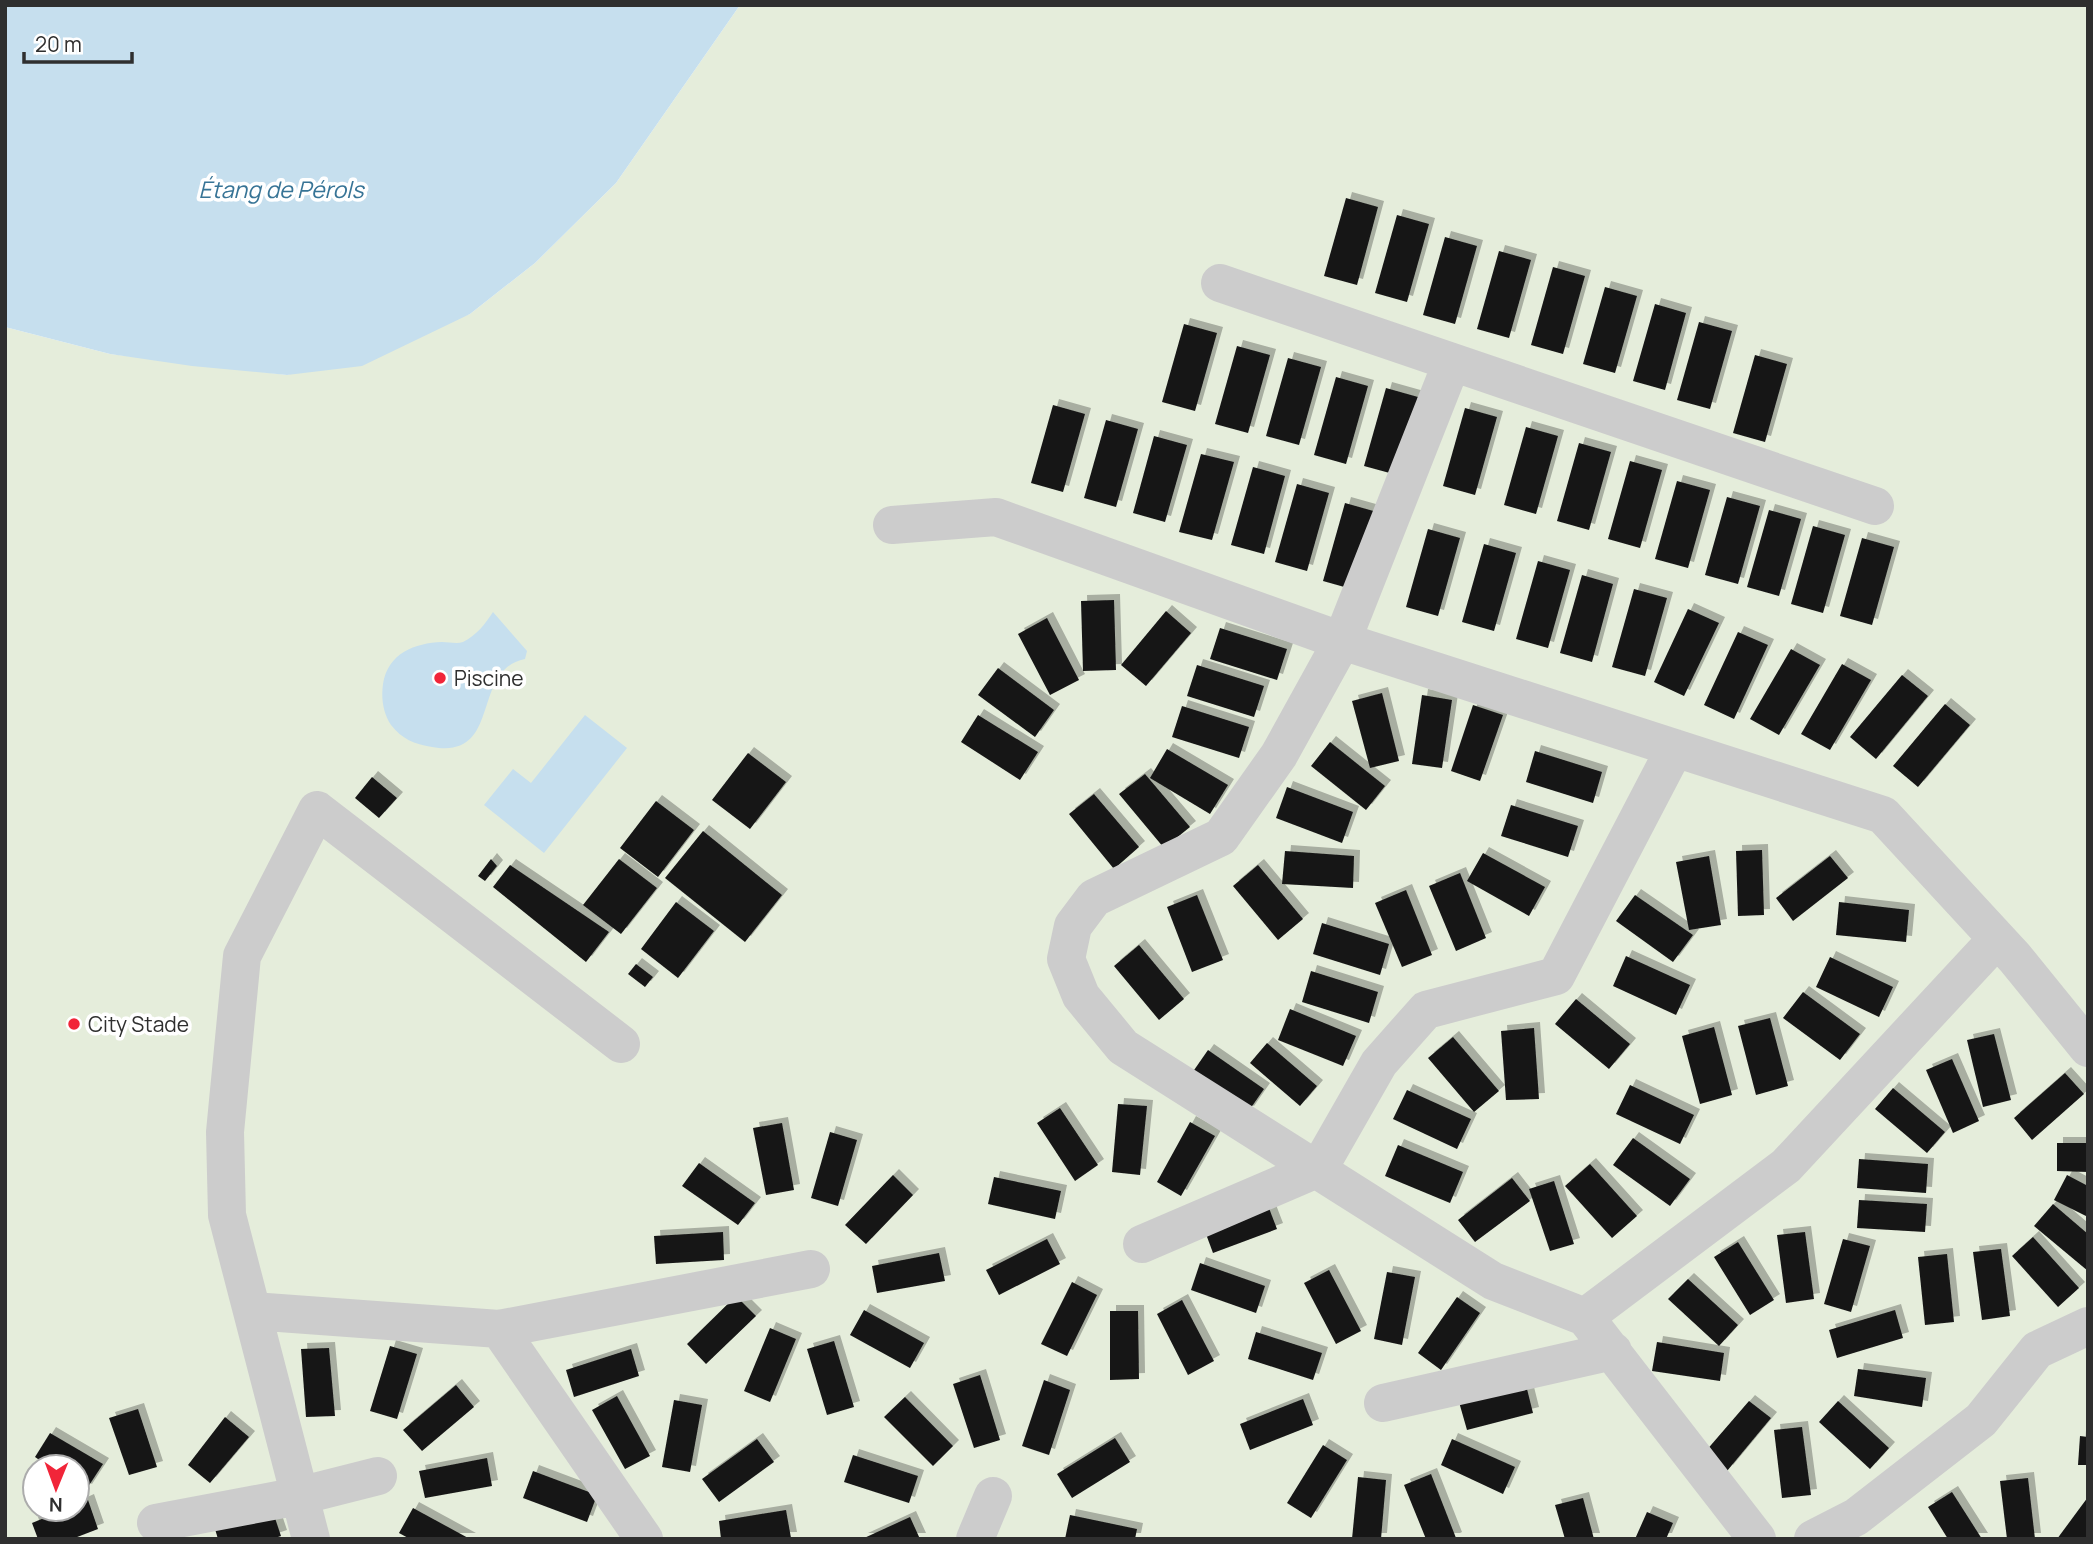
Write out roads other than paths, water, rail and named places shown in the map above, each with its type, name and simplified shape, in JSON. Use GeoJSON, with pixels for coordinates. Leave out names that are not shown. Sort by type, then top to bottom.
{"type":"FeatureCollection","features":[{"type":"Feature","properties":{"kind":"lane"},"geometry":{"type":"LineString","coordinates":[[1220,284],[1875,506]]}},
{"type":"Feature","properties":{"kind":"lane"},"geometry":{"type":"LineString","coordinates":[[1452,362],[1342,641],[1279,755],[1220,837],[1094,898],[1073,926],[1066,959],[1081,996],[1123,1047],[1319,1168],[1493,1281],[1585,1317],[1757,1539]]}},
{"type":"Feature","properties":{"kind":"lane"},"geometry":{"type":"LineString","coordinates":[[892,525],[996,517],[1342,641],[1883,815],[1997,939],[2088,1048]]}},
{"type":"Feature","properties":{"kind":"lane"},"geometry":{"type":"LineString","coordinates":[[1142,1244],[1319,1168],[1379,1063],[1426,1010],[1556,976],[1675,748]]}},
{"type":"Feature","properties":{"kind":"lane"},"geometry":{"type":"LineString","coordinates":[[311,1539],[228,1215],[225,1132],[242,956],[317,810],[621,1044]]}},
{"type":"Feature","properties":{"kind":"lane"},"geometry":{"type":"LineString","coordinates":[[1585,1317],[1786,1166],[1997,939]]}},
{"type":"Feature","properties":{"kind":"lane"},"geometry":{"type":"LineString","coordinates":[[252,1311],[499,1329],[811,1269]]}},
{"type":"Feature","properties":{"kind":"lane"},"geometry":{"type":"LineString","coordinates":[[1813,1539],[1856,1517],[1981,1420],[2038,1350],[2088,1326]]}},
{"type":"Feature","properties":{"kind":"lane"},"geometry":{"type":"LineString","coordinates":[[499,1329],[644,1539]]}},
{"type":"Feature","properties":{"kind":"lane"},"geometry":{"type":"LineString","coordinates":[[1383,1403],[1613,1351]]}},
{"type":"Feature","properties":{"kind":"lane"},"geometry":{"type":"LineString","coordinates":[[156,1523],[299,1496],[378,1476]]}},
{"type":"Feature","properties":{"kind":"lane"},"geometry":{"type":"LineString","coordinates":[[975,1539],[993,1496]]}},
{"type":"Feature","properties":{"kind":"water","name":"Étang de Pérols"},"geometry":{"type":"Polygon","coordinates":[[[5,5],[740,5],[616,183],[535,263],[470,314],[362,366],[287,375],[192,366],[110,354],[5,327],[5,5]]]}},
{"type":"Feature","properties":{"kind":"water","name":"Piscine"},"geometry":{"type":"Polygon","coordinates":[[[493,612],[527,651],[525,659],[508,666],[497,679],[478,728],[469,740],[454,747],[426,746],[404,737],[391,725],[383,705],[383,684],[391,664],[404,652],[422,645],[463,642],[477,633],[493,612]]]}},
{"type":"Feature","properties":{"kind":"water"},"geometry":{"type":"Polygon","coordinates":[[[585,715],[627,748],[544,853],[484,805],[513,769],[531,783],[585,715]]]}},
{"type":"Feature","properties":{"kind":"place","name":"Piscine"},"geometry":{"type":"Point","coordinates":[440,678]}},
{"type":"Feature","properties":{"kind":"place","name":"City Stade"},"geometry":{"type":"Point","coordinates":[74,1024]}}]}
